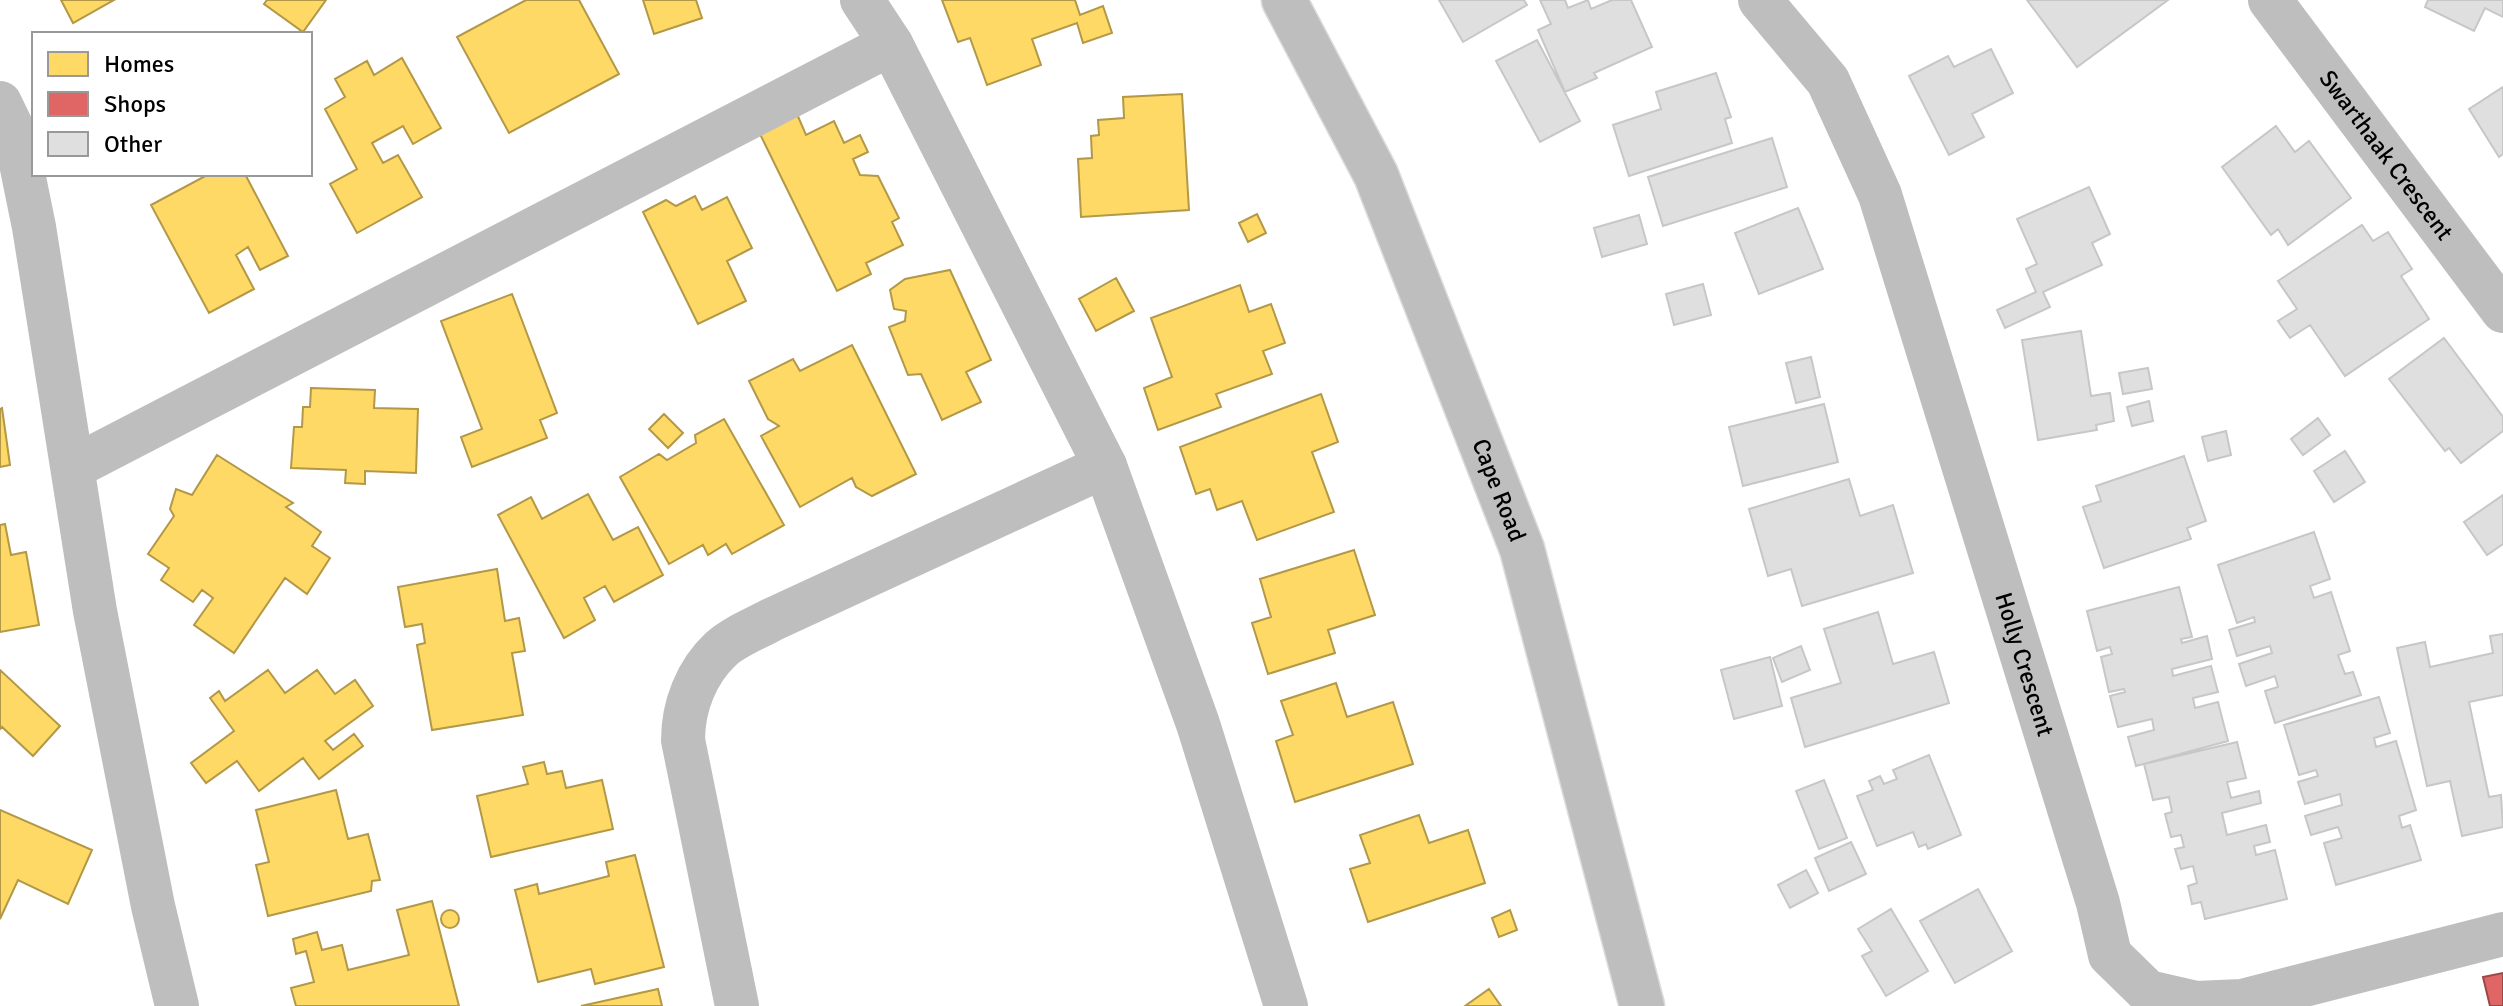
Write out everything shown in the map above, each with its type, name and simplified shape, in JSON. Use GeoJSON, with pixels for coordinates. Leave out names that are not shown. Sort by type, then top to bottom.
{"type":"FeatureCollection","features":[{"type":"Feature","properties":{"kind":"street"},"geometry":{"type":"LineString","coordinates":[[862,0],[891,44],[1105,466],[1198,724],[1286,1006]]}},
{"type":"Feature","properties":{"kind":"street","name":"Cape Road"},"geometry":{"type":"LineString","coordinates":[[1284,0],[1376,175],[1522,549],[1642,1006]]}},
{"type":"Feature","properties":{"kind":"street","name":"Holly Crescent"},"geometry":{"type":"LineString","coordinates":[[1760,0],[1828,81],[1880,195],[2098,903],[2110,955],[2148,992],[2196,1003],[2227,1002],[2258,997],[2503,934]]}},
{"type":"Feature","properties":{"kind":"street","name":"Swarthaak Crescent"},"geometry":{"type":"LineString","coordinates":[[2270,0],[2503,311]]}},
{"type":"Feature","properties":{"kind":"street"},"geometry":{"type":"LineString","coordinates":[[74,467],[891,44]]}},
{"type":"Feature","properties":{"kind":"street"},"geometry":{"type":"LineString","coordinates":[[0,103],[15,134],[74,467],[95,611],[153,906],[177,1006]]}},
{"type":"Feature","properties":{"kind":"street"},"geometry":{"type":"LineString","coordinates":[[737,1006],[683,740],[683,721],[689,700],[703,672],[722,648],[771,620],[1105,466]]}},
{"type":"Feature","properties":{"kind":"building: Homes"},"geometry":{"type":"Polygon","coordinates":[[[61,0],[114,0],[73,23],[61,0]]]}},
{"type":"Feature","properties":{"kind":"building: Homes"},"geometry":{"type":"Polygon","coordinates":[[[267,0],[326,0],[303,32],[264,4],[267,0]]]}},
{"type":"Feature","properties":{"kind":"building: Homes"},"geometry":{"type":"Polygon","coordinates":[[[526,0],[579,0],[619,74],[509,133],[457,37],[526,0]]]}},
{"type":"Feature","properties":{"kind":"building: Homes"},"geometry":{"type":"Polygon","coordinates":[[[643,0],[696,0],[702,18],[654,34],[643,0]]]}},
{"type":"Feature","properties":{"kind":"building: Homes"},"geometry":{"type":"Polygon","coordinates":[[[942,0],[1075,0],[1080,15],[1103,6],[1112,33],[1083,43],[1077,23],[1032,39],[1041,65],[987,85],[970,38],[958,42],[942,0]]]}},
{"type":"Feature","properties":{"kind":"building: Homes"},"geometry":{"type":"Polygon","coordinates":[[[402,58],[441,128],[413,144],[403,126],[372,143],[383,163],[398,155],[422,197],[357,233],[330,184],[357,169],[325,109],[345,97],[335,79],[367,61],[374,75],[402,58]]]}},
{"type":"Feature","properties":{"kind":"building: Homes"},"geometry":{"type":"Polygon","coordinates":[[[1182,94],[1189,210],[1081,217],[1078,159],[1092,158],[1091,136],[1099,135],[1098,120],[1124,118],[1123,97],[1182,94]]]}},
{"type":"Feature","properties":{"kind":"building: Homes"},"geometry":{"type":"Polygon","coordinates":[[[797,114],[806,135],[834,121],[844,143],[860,135],[868,152],[853,159],[860,175],[878,176],[899,218],[892,222],[903,245],[866,263],[871,274],[837,291],[759,132],[797,114]]]}},
{"type":"Feature","properties":{"kind":"building: Homes"},"geometry":{"type":"Polygon","coordinates":[[[205,176],[246,176],[288,256],[260,270],[248,247],[236,255],[254,289],[209,313],[151,205],[205,176]]]}},
{"type":"Feature","properties":{"kind":"building: Homes"},"geometry":{"type":"Polygon","coordinates":[[[695,196],[702,210],[727,197],[752,248],[727,261],[746,301],[698,324],[643,212],[666,200],[676,206],[695,196]]]}},
{"type":"Feature","properties":{"kind":"building: Homes"},"geometry":{"type":"Polygon","coordinates":[[[1257,214],[1266,233],[1248,242],[1239,223],[1257,214]]]}},
{"type":"Feature","properties":{"kind":"building: Homes"},"geometry":{"type":"Polygon","coordinates":[[[950,270],[991,360],[966,372],[981,402],[942,420],[921,374],[908,375],[889,327],[905,321],[906,311],[894,309],[890,290],[905,279],[950,270]]]}},
{"type":"Feature","properties":{"kind":"building: Homes"},"geometry":{"type":"Polygon","coordinates":[[[1116,278],[1134,311],[1096,331],[1079,299],[1116,278]]]}},
{"type":"Feature","properties":{"kind":"building: Homes"},"geometry":{"type":"Polygon","coordinates":[[[1240,285],[1249,312],[1271,304],[1285,343],[1263,351],[1272,374],[1216,394],[1221,407],[1158,430],[1144,388],[1172,377],[1151,318],[1240,285]]]}},
{"type":"Feature","properties":{"kind":"building: Homes"},"geometry":{"type":"Polygon","coordinates":[[[512,294],[557,413],[540,420],[547,438],[472,467],[461,437],[482,429],[441,321],[512,294]]]}},
{"type":"Feature","properties":{"kind":"building: Homes"},"geometry":{"type":"Polygon","coordinates":[[[852,345],[916,474],[872,496],[856,487],[852,478],[800,507],[761,436],[779,426],[768,419],[749,381],[793,359],[800,371],[852,345]]]}},
{"type":"Feature","properties":{"kind":"building: Homes"},"geometry":{"type":"Polygon","coordinates":[[[311,388],[375,390],[374,408],[418,409],[416,473],[365,471],[365,484],[345,483],[346,470],[291,468],[294,427],[302,427],[303,407],[310,407],[311,388]]]}},
{"type":"Feature","properties":{"kind":"building: Homes"},"geometry":{"type":"Polygon","coordinates":[[[1321,394],[1338,442],[1312,452],[1334,512],[1257,540],[1242,501],[1217,510],[1210,489],[1196,494],[1180,447],[1321,394]]]}},
{"type":"Feature","properties":{"kind":"building: Homes"},"geometry":{"type":"Polygon","coordinates":[[[0,409],[10,465],[0,467],[0,409]]]}},
{"type":"Feature","properties":{"kind":"building: Homes"},"geometry":{"type":"Polygon","coordinates":[[[664,414],[683,433],[668,448],[649,429],[664,414]]]}},
{"type":"Feature","properties":{"kind":"building: Homes"},"geometry":{"type":"Polygon","coordinates":[[[724,419],[784,525],[732,554],[726,544],[708,555],[703,545],[669,564],[620,477],[659,454],[667,460],[696,443],[695,435],[724,419]]]}},
{"type":"Feature","properties":{"kind":"building: Homes"},"geometry":{"type":"Polygon","coordinates":[[[217,455],[293,503],[286,507],[321,532],[312,546],[330,558],[307,594],[285,578],[234,653],[194,625],[213,598],[202,590],[193,602],[161,580],[169,568],[148,554],[174,516],[170,509],[176,489],[192,495],[217,455]]]}},
{"type":"Feature","properties":{"kind":"building: Homes"},"geometry":{"type":"Polygon","coordinates":[[[588,494],[613,540],[638,527],[663,575],[614,602],[605,586],[584,598],[595,620],[564,638],[498,515],[531,497],[542,519],[588,494]]]}},
{"type":"Feature","properties":{"kind":"building: Homes"},"geometry":{"type":"Polygon","coordinates":[[[5,524],[11,555],[26,552],[39,625],[0,632],[0,525],[5,524]]]}},
{"type":"Feature","properties":{"kind":"building: Homes"},"geometry":{"type":"Polygon","coordinates":[[[1354,550],[1375,615],[1328,630],[1335,653],[1268,674],[1252,623],[1271,617],[1260,579],[1354,550]]]}},
{"type":"Feature","properties":{"kind":"building: Homes"},"geometry":{"type":"Polygon","coordinates":[[[497,569],[505,621],[519,618],[525,651],[512,653],[523,715],[432,730],[417,645],[425,643],[422,624],[405,627],[398,587],[497,569]]]}},
{"type":"Feature","properties":{"kind":"building: Homes"},"geometry":{"type":"Polygon","coordinates":[[[0,670],[60,726],[33,756],[2,727],[0,729],[0,670]]]}},
{"type":"Feature","properties":{"kind":"building: Homes"},"geometry":{"type":"Polygon","coordinates":[[[268,670],[285,693],[317,670],[335,694],[355,680],[373,706],[325,741],[333,750],[354,734],[363,746],[319,779],[303,758],[259,791],[237,761],[206,783],[191,763],[234,731],[210,698],[219,691],[225,701],[268,670]]]}},
{"type":"Feature","properties":{"kind":"building: Homes"},"geometry":{"type":"Polygon","coordinates":[[[1336,683],[1347,717],[1393,702],[1413,764],[1295,802],[1276,741],[1293,735],[1281,701],[1336,683]]]}},
{"type":"Feature","properties":{"kind":"building: Homes"},"geometry":{"type":"Polygon","coordinates":[[[544,762],[547,774],[562,771],[566,788],[602,780],[613,829],[491,857],[477,796],[528,784],[523,767],[544,762]]]}},
{"type":"Feature","properties":{"kind":"building: Homes"},"geometry":{"type":"Polygon","coordinates":[[[336,790],[348,839],[368,834],[380,880],[372,881],[371,891],[268,916],[256,865],[269,862],[256,810],[336,790]]]}},
{"type":"Feature","properties":{"kind":"building: Homes"},"geometry":{"type":"Polygon","coordinates":[[[0,810],[92,850],[68,904],[18,880],[0,919],[0,810]]]}},
{"type":"Feature","properties":{"kind":"building: Homes"},"geometry":{"type":"Polygon","coordinates":[[[1419,815],[1429,843],[1468,830],[1485,883],[1368,922],[1350,869],[1370,863],[1360,835],[1419,815]]]}},
{"type":"Feature","properties":{"kind":"building: Homes"},"geometry":{"type":"Polygon","coordinates":[[[635,855],[664,967],[595,984],[591,969],[538,982],[515,890],[537,884],[539,894],[609,876],[606,862],[635,855]]]}},
{"type":"Feature","properties":{"kind":"building: Homes"},"geometry":{"type":"Polygon","coordinates":[[[432,901],[459,1006],[296,1006],[291,988],[314,982],[306,951],[296,954],[293,939],[317,932],[322,950],[342,945],[348,970],[409,955],[397,910],[432,901]]]}},
{"type":"Feature","properties":{"kind":"building: Homes"},"geometry":{"type":"Polygon","coordinates":[[[450,910],[459,919],[450,928],[441,919],[450,910]]]}},
{"type":"Feature","properties":{"kind":"building: Homes"},"geometry":{"type":"Polygon","coordinates":[[[1510,910],[1517,930],[1499,937],[1492,918],[1510,910]]]}},
{"type":"Feature","properties":{"kind":"building: Homes"},"geometry":{"type":"Polygon","coordinates":[[[658,989],[662,1006],[581,1006],[658,989]]]}},
{"type":"Feature","properties":{"kind":"building: Homes"},"geometry":{"type":"Polygon","coordinates":[[[1489,989],[1501,1006],[1465,1006],[1489,989]]]}},
{"type":"Feature","properties":{"kind":"building: Shops"},"geometry":{"type":"Polygon","coordinates":[[[2503,973],[2503,1006],[2490,1006],[2483,977],[2503,973]]]}},
{"type":"Feature","properties":{"kind":"building: Other"},"geometry":{"type":"Polygon","coordinates":[[[1439,0],[1524,0],[1527,5],[1463,42],[1439,0]]]}},
{"type":"Feature","properties":{"kind":"building: Other"},"geometry":{"type":"Polygon","coordinates":[[[1540,0],[1565,0],[1568,8],[1588,0],[1591,9],[1612,0],[1631,0],[1652,47],[1594,73],[1597,78],[1565,92],[1538,30],[1551,24],[1540,0]]]}},
{"type":"Feature","properties":{"kind":"building: Other"},"geometry":{"type":"Polygon","coordinates":[[[2027,0],[2168,0],[2077,67],[2027,0]]]}},
{"type":"Feature","properties":{"kind":"building: Other"},"geometry":{"type":"Polygon","coordinates":[[[2428,0],[2503,0],[2503,17],[2485,8],[2474,31],[2425,7],[2428,0]]]}},
{"type":"Feature","properties":{"kind":"building: Other"},"geometry":{"type":"Polygon","coordinates":[[[1537,40],[1580,121],[1540,142],[1496,61],[1537,40]]]}},
{"type":"Feature","properties":{"kind":"building: Other"},"geometry":{"type":"Polygon","coordinates":[[[1991,49],[2013,93],[1972,114],[1984,137],[1949,155],[1909,76],[1948,56],[1954,67],[1991,49]]]}},
{"type":"Feature","properties":{"kind":"building: Other"},"geometry":{"type":"Polygon","coordinates":[[[1716,73],[1731,117],[1725,119],[1732,143],[1629,176],[1613,125],[1661,109],[1656,92],[1716,73]]]}},
{"type":"Feature","properties":{"kind":"building: Other"},"geometry":{"type":"Polygon","coordinates":[[[2503,87],[2503,154],[2499,157],[2469,109],[2503,87]]]}},
{"type":"Feature","properties":{"kind":"building: Other"},"geometry":{"type":"Polygon","coordinates":[[[2276,126],[2295,152],[2309,141],[2351,198],[2288,245],[2278,229],[2271,235],[2222,167],[2276,126]]]}},
{"type":"Feature","properties":{"kind":"building: Other"},"geometry":{"type":"Polygon","coordinates":[[[1772,138],[1787,187],[1663,226],[1648,177],[1772,138]]]}},
{"type":"Feature","properties":{"kind":"building: Other"},"geometry":{"type":"Polygon","coordinates":[[[2089,187],[2110,234],[2092,243],[2102,265],[2043,292],[2050,307],[2005,328],[1997,310],[2036,292],[2026,269],[2037,264],[2017,219],[2089,187]]]}},
{"type":"Feature","properties":{"kind":"building: Other"},"geometry":{"type":"Polygon","coordinates":[[[1798,208],[1823,269],[1759,294],[1735,233],[1798,208]]]}},
{"type":"Feature","properties":{"kind":"building: Other"},"geometry":{"type":"Polygon","coordinates":[[[1639,215],[1647,244],[1602,257],[1594,228],[1639,215]]]}},
{"type":"Feature","properties":{"kind":"building: Other"},"geometry":{"type":"Polygon","coordinates":[[[2362,225],[2373,241],[2388,232],[2412,269],[2401,276],[2429,319],[2345,376],[2310,325],[2290,338],[2278,321],[2297,309],[2278,281],[2362,225]]]}},
{"type":"Feature","properties":{"kind":"building: Other"},"geometry":{"type":"Polygon","coordinates":[[[1703,284],[1711,315],[1674,325],[1666,294],[1703,284]]]}},
{"type":"Feature","properties":{"kind":"building: Other"},"geometry":{"type":"Polygon","coordinates":[[[2081,331],[2091,396],[2110,393],[2114,421],[2096,425],[2097,430],[2038,440],[2022,340],[2081,331]]]}},
{"type":"Feature","properties":{"kind":"building: Other"},"geometry":{"type":"Polygon","coordinates":[[[2444,338],[2503,417],[2503,431],[2461,463],[2449,448],[2445,451],[2389,379],[2444,338]]]}},
{"type":"Feature","properties":{"kind":"building: Other"},"geometry":{"type":"Polygon","coordinates":[[[1811,357],[1820,397],[1796,403],[1786,363],[1811,357]]]}},
{"type":"Feature","properties":{"kind":"building: Other"},"geometry":{"type":"Polygon","coordinates":[[[2148,368],[2152,389],[2123,394],[2119,373],[2148,368]]]}},
{"type":"Feature","properties":{"kind":"building: Other"},"geometry":{"type":"Polygon","coordinates":[[[2149,401],[2153,421],[2132,426],[2127,407],[2149,401]]]}},
{"type":"Feature","properties":{"kind":"building: Other"},"geometry":{"type":"Polygon","coordinates":[[[1824,404],[1838,462],[1743,486],[1729,427],[1824,404]]]}},
{"type":"Feature","properties":{"kind":"building: Other"},"geometry":{"type":"Polygon","coordinates":[[[2318,418],[2330,435],[2303,455],[2291,439],[2318,418]]]}},
{"type":"Feature","properties":{"kind":"building: Other"},"geometry":{"type":"Polygon","coordinates":[[[2226,431],[2231,455],[2208,461],[2202,437],[2226,431]]]}},
{"type":"Feature","properties":{"kind":"building: Other"},"geometry":{"type":"Polygon","coordinates":[[[2345,451],[2365,482],[2334,502],[2314,471],[2345,451]]]}},
{"type":"Feature","properties":{"kind":"building: Other"},"geometry":{"type":"Polygon","coordinates":[[[2184,456],[2206,521],[2187,528],[2191,539],[2104,568],[2083,507],[2101,501],[2096,486],[2184,456]]]}},
{"type":"Feature","properties":{"kind":"building: Other"},"geometry":{"type":"Polygon","coordinates":[[[1849,479],[1860,516],[1893,505],[1913,573],[1802,606],[1791,569],[1768,576],[1749,509],[1849,479]]]}},
{"type":"Feature","properties":{"kind":"building: Other"},"geometry":{"type":"Polygon","coordinates":[[[2503,495],[2503,544],[2487,555],[2464,522],[2503,495]]]}},
{"type":"Feature","properties":{"kind":"building: Other"},"geometry":{"type":"Polygon","coordinates":[[[2314,532],[2330,579],[2310,586],[2314,598],[2331,592],[2350,651],[2338,655],[2345,674],[2353,672],[2361,695],[2275,723],[2265,691],[2278,687],[2275,676],[2246,686],[2239,664],[2272,653],[2270,646],[2237,656],[2229,630],[2255,622],[2254,617],[2237,623],[2218,565],[2314,532]]]}},
{"type":"Feature","properties":{"kind":"building: Other"},"geometry":{"type":"Polygon","coordinates":[[[2179,587],[2192,637],[2181,639],[2182,643],[2207,636],[2212,659],[2172,669],[2173,676],[2211,666],[2218,692],[2193,698],[2195,708],[2218,702],[2228,741],[2136,766],[2128,737],[2154,730],[2152,719],[2118,727],[2110,696],[2125,692],[2124,689],[2109,692],[2101,657],[2112,654],[2110,647],[2097,651],[2087,611],[2179,587]]]}},
{"type":"Feature","properties":{"kind":"building: Other"},"geometry":{"type":"Polygon","coordinates":[[[1878,612],[1893,664],[1934,652],[1949,703],[1805,747],[1791,698],[1841,683],[1824,629],[1878,612]]]}},
{"type":"Feature","properties":{"kind":"building: Other"},"geometry":{"type":"Polygon","coordinates":[[[2503,634],[2503,695],[2469,702],[2489,797],[2501,795],[2503,827],[2462,836],[2450,781],[2427,786],[2397,648],[2425,642],[2430,667],[2493,653],[2490,636],[2503,634]]]}},
{"type":"Feature","properties":{"kind":"building: Other"},"geometry":{"type":"Polygon","coordinates":[[[1801,646],[1810,670],[1782,682],[1773,658],[1801,646]]]}},
{"type":"Feature","properties":{"kind":"building: Other"},"geometry":{"type":"Polygon","coordinates":[[[1770,657],[1782,706],[1734,719],[1721,670],[1770,657]]]}},
{"type":"Feature","properties":{"kind":"building: Other"},"geometry":{"type":"Polygon","coordinates":[[[2379,697],[2390,733],[2374,738],[2376,747],[2396,741],[2416,810],[2399,816],[2402,828],[2410,825],[2421,860],[2336,885],[2324,843],[2342,838],[2338,827],[2311,835],[2305,816],[2342,805],[2340,794],[2305,804],[2298,782],[2318,776],[2316,770],[2299,775],[2284,725],[2379,697]]]}},
{"type":"Feature","properties":{"kind":"building: Other"},"geometry":{"type":"Polygon","coordinates":[[[2237,742],[2246,778],[2227,782],[2231,798],[2259,791],[2261,803],[2222,813],[2227,835],[2266,825],[2270,842],[2254,846],[2256,855],[2275,850],[2287,899],[2205,919],[2201,902],[2192,904],[2188,886],[2197,883],[2193,866],[2181,869],[2175,849],[2184,847],[2181,835],[2171,837],[2165,814],[2172,812],[2169,797],[2153,800],[2144,764],[2237,742]]]}},
{"type":"Feature","properties":{"kind":"building: Other"},"geometry":{"type":"Polygon","coordinates":[[[1929,755],[1961,835],[1928,849],[1926,844],[1919,847],[1913,832],[1877,846],[1857,796],[1873,790],[1869,781],[1880,776],[1884,784],[1897,779],[1893,770],[1929,755]]]}},
{"type":"Feature","properties":{"kind":"building: Other"},"geometry":{"type":"Polygon","coordinates":[[[1824,780],[1847,838],[1819,849],[1796,791],[1824,780]]]}},
{"type":"Feature","properties":{"kind":"building: Other"},"geometry":{"type":"Polygon","coordinates":[[[1851,842],[1866,874],[1829,891],[1815,858],[1851,842]]]}},
{"type":"Feature","properties":{"kind":"building: Other"},"geometry":{"type":"Polygon","coordinates":[[[1806,870],[1818,893],[1790,908],[1778,885],[1806,870]]]}},
{"type":"Feature","properties":{"kind":"building: Other"},"geometry":{"type":"Polygon","coordinates":[[[1978,889],[2012,951],[1955,983],[1920,921],[1978,889]]]}},
{"type":"Feature","properties":{"kind":"building: Other"},"geometry":{"type":"Polygon","coordinates":[[[1891,909],[1928,971],[1886,996],[1862,956],[1872,951],[1858,929],[1891,909]]]}}]}
